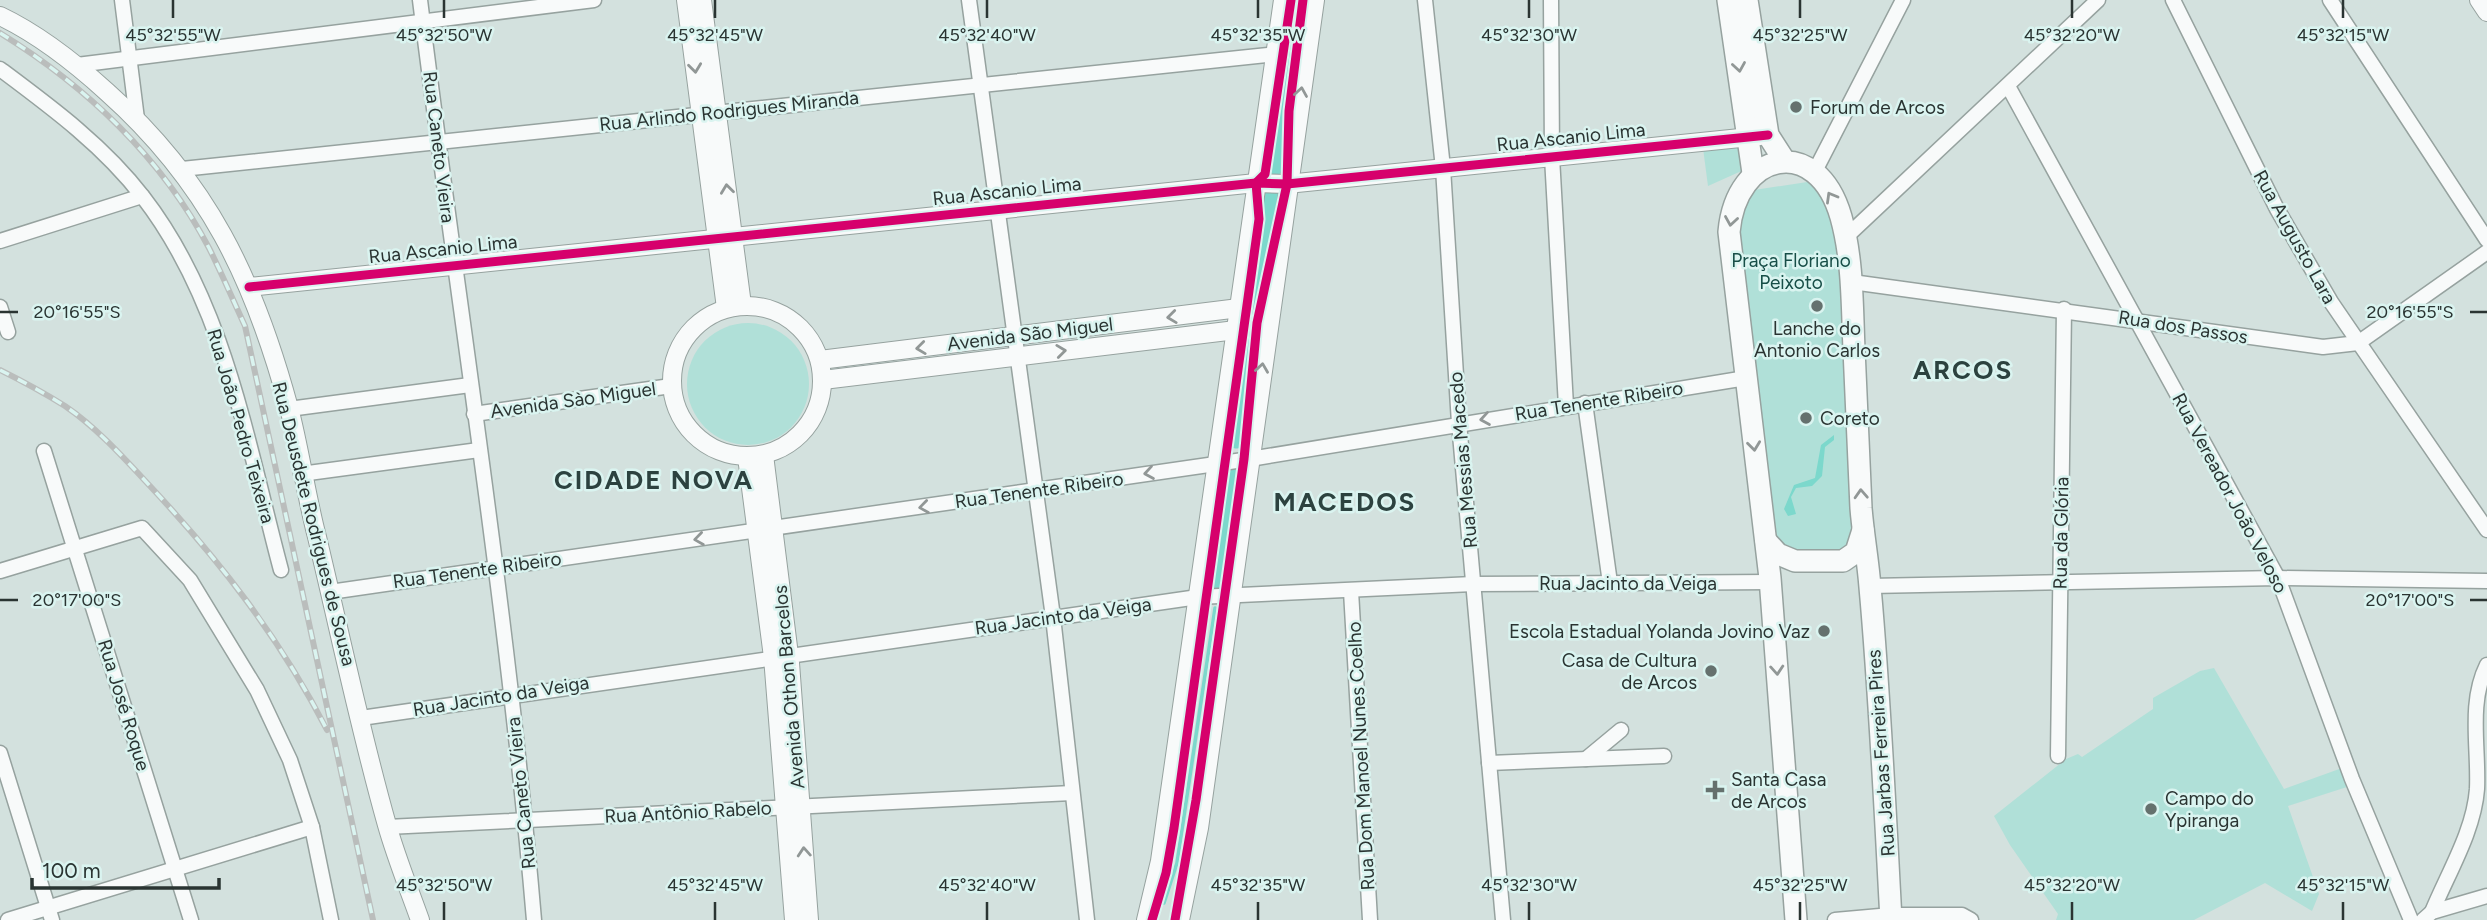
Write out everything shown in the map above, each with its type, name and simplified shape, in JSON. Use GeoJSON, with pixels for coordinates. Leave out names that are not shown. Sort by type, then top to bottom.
{"type":"FeatureCollection","features":[{"type":"Feature","properties":{"kind":"main road"},"geometry":{"type":"LineString","coordinates":[[1738,3],[1759,136],[1753,173],[1735,202],[1729,232],[1770,580],[1796,920]]}},
{"type":"Feature","properties":{"kind":"main road"},"geometry":{"type":"LineString","coordinates":[[1759,136],[1784,160]]}},
{"type":"Feature","properties":{"kind":"main road"},"geometry":{"type":"LineString","coordinates":[[1753,173],[1784,160],[1803,163],[1815,171],[1835,201],[1846,237],[1852,282],[1863,530],[1870,582]]}},
{"type":"Feature","properties":{"kind":"main road"},"geometry":{"type":"LineString","coordinates":[[1766,541],[1778,554],[1794,561],[1843,562],[1856,552],[1863,530]]}},
{"type":"Feature","properties":{"kind":"main road"},"geometry":{"type":"LineString","coordinates":[[1770,580],[1787,566],[1850,566],[1858,569],[1870,582]]}},
{"type":"Feature","properties":{"kind":"main road","name":"Rua Jarbas Ferreira Pires"},"geometry":{"type":"LineString","coordinates":[[1870,582],[1891,918]]}},
{"type":"Feature","properties":{"kind":"street"},"geometry":{"type":"LineString","coordinates":[[122,0],[137,119]]}},
{"type":"Feature","properties":{"kind":"street","name":"Rua Caneto Vieira"},"geometry":{"type":"LineString","coordinates":[[421,0],[526,820],[534,920]]}},
{"type":"Feature","properties":{"kind":"street"},"geometry":{"type":"LineString","coordinates":[[77,65],[594,0]]}},
{"type":"Feature","properties":{"kind":"street"},"geometry":{"type":"LineString","coordinates":[[686,0],[709,113]]}},
{"type":"Feature","properties":{"kind":"street"},"geometry":{"type":"LineString","coordinates":[[702,0],[709,113],[734,307],[772,310],[799,325],[812,341],[820,360],[823,380],[817,410],[800,435],[783,447],[755,456]]}},
{"type":"Feature","properties":{"kind":"street"},"geometry":{"type":"LineString","coordinates":[[970,0],[1013,336],[1053,617],[1087,920]]}},
{"type":"Feature","properties":{"kind":"street"},"geometry":{"type":"LineString","coordinates":[[1146,920],[1160,861],[1283,0]]}},
{"type":"Feature","properties":{"kind":"street"},"geometry":{"type":"LineString","coordinates":[[1180,920],[1199,828],[1233,595],[1287,184],[1315,0]]}},
{"type":"Feature","properties":{"kind":"street","name":"Rua Messias Macedo"},"geometry":{"type":"LineString","coordinates":[[1425,0],[1443,168],[1459,423],[1503,920]]}},
{"type":"Feature","properties":{"kind":"street"},"geometry":{"type":"LineString","coordinates":[[1550,0],[1552,157],[1566,406]]}},
{"type":"Feature","properties":{"kind":"street"},"geometry":{"type":"LineString","coordinates":[[1815,171],[1903,0]]}},
{"type":"Feature","properties":{"kind":"street"},"geometry":{"type":"LineString","coordinates":[[1846,237],[2098,0]]}},
{"type":"Feature","properties":{"kind":"street","name":"Rua Augusto Lara"},"geometry":{"type":"LineString","coordinates":[[2173,0],[2277,209],[2358,343],[2487,530]]}},
{"type":"Feature","properties":{"kind":"street"},"geometry":{"type":"LineString","coordinates":[[2329,0],[2487,240]]}},
{"type":"Feature","properties":{"kind":"street"},"geometry":{"type":"LineString","coordinates":[[2479,0],[2487,12]]}},
{"type":"Feature","properties":{"kind":"street","name":"Rua Deusdete Rodrigues de Sousa"},"geometry":{"type":"LineString","coordinates":[[0,16],[22,26],[77,65],[137,119],[182,169],[229,245],[249,287],[289,409],[301,474],[387,827],[420,920]]}},
{"type":"Feature","properties":{"kind":"street","name":"Rua Arlindo Rodrigues Miranda"},"geometry":{"type":"LineString","coordinates":[[182,169],[1277,54]]}},
{"type":"Feature","properties":{"kind":"street","name":"Rua João Pedro Teixeira"},"geometry":{"type":"LineString","coordinates":[[0,69],[70,121],[142,196],[175,246],[219,337],[281,570]]}},
{"type":"Feature","properties":{"kind":"street","name":"Rua Vereador João Veloso"},"geometry":{"type":"LineString","coordinates":[[2008,86],[2278,578],[2352,779],[2411,920]]}},
{"type":"Feature","properties":{"kind":"street","name":"Rua Ascanio Lima"},"geometry":{"type":"LineString","coordinates":[[249,287],[1256,183],[1287,184],[1759,136]]}},
{"type":"Feature","properties":{"kind":"street"},"geometry":{"type":"LineString","coordinates":[[0,241],[142,196]]}},
{"type":"Feature","properties":{"kind":"street","name":"Rua dos Passos"},"geometry":{"type":"LineString","coordinates":[[1852,282],[2064,309],[2323,347],[2358,343],[2487,251]]}},
{"type":"Feature","properties":{"kind":"street"},"geometry":{"type":"LineString","coordinates":[[0,307],[8,332]]}},
{"type":"Feature","properties":{"kind":"street","name":"Avenida Sào Miguel"},"geometry":{"type":"LineString","coordinates":[[734,307],[703,319],[685,337],[674,360],[671,386],[676,408],[696,436],[725,453],[755,456]]}},
{"type":"Feature","properties":{"kind":"street","name":"Avenida São Miguel"},"geometry":{"type":"LineString","coordinates":[[820,360],[1239,308]]}},
{"type":"Feature","properties":{"kind":"street","name":"Rua da Glória"},"geometry":{"type":"LineString","coordinates":[[2058,757],[2064,309]]}},
{"type":"Feature","properties":{"kind":"street","name":"Avenida São Miguel"},"geometry":{"type":"LineString","coordinates":[[823,380],[1236,330]]}},
{"type":"Feature","properties":{"kind":"street","name":"Rua Tenente Ribeiro"},"geometry":{"type":"LineString","coordinates":[[330,592],[1034,492],[1746,378]]}},
{"type":"Feature","properties":{"kind":"street"},"geometry":{"type":"LineString","coordinates":[[289,409],[470,385]]}},
{"type":"Feature","properties":{"kind":"street","name":"Avenida Sào Miguel"},"geometry":{"type":"LineString","coordinates":[[474,414],[671,386]]}},
{"type":"Feature","properties":{"kind":"street"},"geometry":{"type":"LineString","coordinates":[[1585,403],[1610,583]]}},
{"type":"Feature","properties":{"kind":"street"},"geometry":{"type":"LineString","coordinates":[[301,474],[479,450]]}},
{"type":"Feature","properties":{"kind":"street","name":"Rua José Roque"},"geometry":{"type":"LineString","coordinates":[[44,451],[191,920]]}},
{"type":"Feature","properties":{"kind":"street","name":"Avenida Othon Barcelos"},"geometry":{"type":"LineString","coordinates":[[755,456],[781,656],[793,807],[809,920]]}},
{"type":"Feature","properties":{"kind":"street"},"geometry":{"type":"LineString","coordinates":[[0,571],[142,528],[190,580],[257,690],[290,760],[312,827],[331,920]]}},
{"type":"Feature","properties":{"kind":"street"},"geometry":{"type":"LineString","coordinates":[[1870,582],[2060,584],[2278,578],[2487,580]]}},
{"type":"Feature","properties":{"kind":"street","name":"Rua Jacinto da Veiga"},"geometry":{"type":"LineString","coordinates":[[361,718],[510,694],[1198,597],[1473,584],[1770,580]]}},
{"type":"Feature","properties":{"kind":"street","name":"Rua Dom Manoel Nunes Coelho"},"geometry":{"type":"LineString","coordinates":[[1351,591],[1370,920]]}},
{"type":"Feature","properties":{"kind":"street"},"geometry":{"type":"LineString","coordinates":[[2428,916],[2472,817],[2477,790],[2476,703],[2487,665]]}},
{"type":"Feature","properties":{"kind":"street"},"geometry":{"type":"LineString","coordinates":[[1586,759],[1621,730]]}},
{"type":"Feature","properties":{"kind":"street"},"geometry":{"type":"LineString","coordinates":[[0,753],[50,914]]}},
{"type":"Feature","properties":{"kind":"street"},"geometry":{"type":"LineString","coordinates":[[1489,763],[1664,757]]}},
{"type":"Feature","properties":{"kind":"street","name":"Rua Antônio Rabelo"},"geometry":{"type":"LineString","coordinates":[[387,827],[1072,793]]}},
{"type":"Feature","properties":{"kind":"street","name":"Avenida Othon Barcelos"},"geometry":{"type":"LineString","coordinates":[[793,807],[794,920]]}},
{"type":"Feature","properties":{"kind":"street"},"geometry":{"type":"LineString","coordinates":[[8,920],[50,914],[174,869],[312,827]]}},
{"type":"Feature","properties":{"kind":"street"},"geometry":{"type":"LineString","coordinates":[[2428,916],[2487,896]]}},
{"type":"Feature","properties":{"kind":"street"},"geometry":{"type":"LineString","coordinates":[[1835,920],[1962,915],[1971,920]]}},
{"type":"Feature","properties":{"kind":"green space"},"geometry":{"type":"Polygon","coordinates":[[[1741,142],[1746,169],[1708,186],[1703,148],[1741,142]]]}},
{"type":"Feature","properties":{"kind":"green space","name":"Praça Floriano Peixoto"},"geometry":{"type":"Polygon","coordinates":[[[1820,180],[1839,215],[1861,529],[1842,559],[1772,547],[1731,247],[1741,192],[1820,180]]]}},
{"type":"Feature","properties":{"kind":"green space"},"geometry":{"type":"Polygon","coordinates":[[[748,323],[771,328],[791,341],[804,361],[809,384],[804,407],[791,427],[771,440],[748,445],[725,440],[705,427],[692,407],[687,384],[692,361],[705,341],[725,328],[748,323]]]}},
{"type":"Feature","properties":{"kind":"green space"},"geometry":{"type":"Polygon","coordinates":[[[2214,668],[2284,789],[2342,768],[2350,786],[2288,806],[2319,894],[2312,911],[2265,883],[2194,920],[2056,920],[2058,914],[2010,845],[1994,816],[2066,759],[2078,754],[2082,757],[2153,709],[2153,698],[2200,671],[2214,668]]]}},
{"type":"Feature","properties":{"kind":"water"},"geometry":{"type":"Polygon","coordinates":[[[1834,435],[1834,440],[1825,447],[1822,476],[1812,486],[1796,488],[1791,497],[1796,514],[1788,516],[1784,509],[1794,485],[1815,478],[1821,445],[1834,435]]]}},
{"type":"Feature","properties":{"kind":"waterway"},"geometry":{"type":"LineString","coordinates":[[1274,164],[1298,0]]}},
{"type":"Feature","properties":{"kind":"waterway"},"geometry":{"type":"LineString","coordinates":[[1237,437],[1269,197]]}},
{"type":"Feature","properties":{"kind":"waterway"},"geometry":{"type":"LineString","coordinates":[[1219,583],[1233,470]]}},
{"type":"Feature","properties":{"kind":"waterway"},"geometry":{"type":"LineString","coordinates":[[1164,903],[1177,863],[1215,608]]}},
{"type":"Feature","properties":{"kind":"railway"},"geometry":{"type":"LineString","coordinates":[[0,33],[62,76],[92,101],[145,154],[190,215],[209,248],[245,326],[373,920]]}},
{"type":"Feature","properties":{"kind":"railway"},"geometry":{"type":"LineString","coordinates":[[0,370],[57,401],[88,423],[176,514],[269,632],[327,730]]}},
{"type":"Feature","properties":{"kind":"cycle path"},"geometry":{"type":"LineString","coordinates":[[1152,920],[1166,873],[1174,828],[1259,219],[1256,183],[1265,174],[1291,0]]}},
{"type":"Feature","properties":{"kind":"cycle path"},"geometry":{"type":"LineString","coordinates":[[1175,920],[1196,800],[1244,459],[1257,323],[1287,184],[1289,111],[1303,0]]}},
{"type":"Feature","properties":{"kind":"cycle path"},"geometry":{"type":"LineString","coordinates":[[249,287],[1256,183],[1287,184],[1768,135]]}},
{"type":"Feature","properties":{"kind":"place","name":"Forum de Arcos"},"geometry":{"type":"Point","coordinates":[1796,107]}},
{"type":"Feature","properties":{"kind":"place","name":"Lanche do Antonio Carlos"},"geometry":{"type":"Point","coordinates":[1817,306]}},
{"type":"Feature","properties":{"kind":"place","name":"Coreto"},"geometry":{"type":"Point","coordinates":[1806,418]}},
{"type":"Feature","properties":{"kind":"place","name":"Escola Estadual Yolanda Jovino Vaz"},"geometry":{"type":"Point","coordinates":[1824,631]}},
{"type":"Feature","properties":{"kind":"place","name":"Casa de Cultura de Arcos"},"geometry":{"type":"Point","coordinates":[1711,671]}},
{"type":"Feature","properties":{"kind":"place","name":"Santa Casa de Arcos"},"geometry":{"type":"Point","coordinates":[1715,790]}},
{"type":"Feature","properties":{"kind":"place","name":"Campo do Ypiranga"},"geometry":{"type":"Point","coordinates":[2151,809]}},
{"type":"Feature","properties":{"kind":"district","name":"ARCOS"},"geometry":{"type":"Point","coordinates":[1963,370]}},
{"type":"Feature","properties":{"kind":"district","name":"CIDADE NOVA"},"geometry":{"type":"Point","coordinates":[654,480]}},
{"type":"Feature","properties":{"kind":"district","name":"MACEDOS"},"geometry":{"type":"Point","coordinates":[1345,502]}}]}
